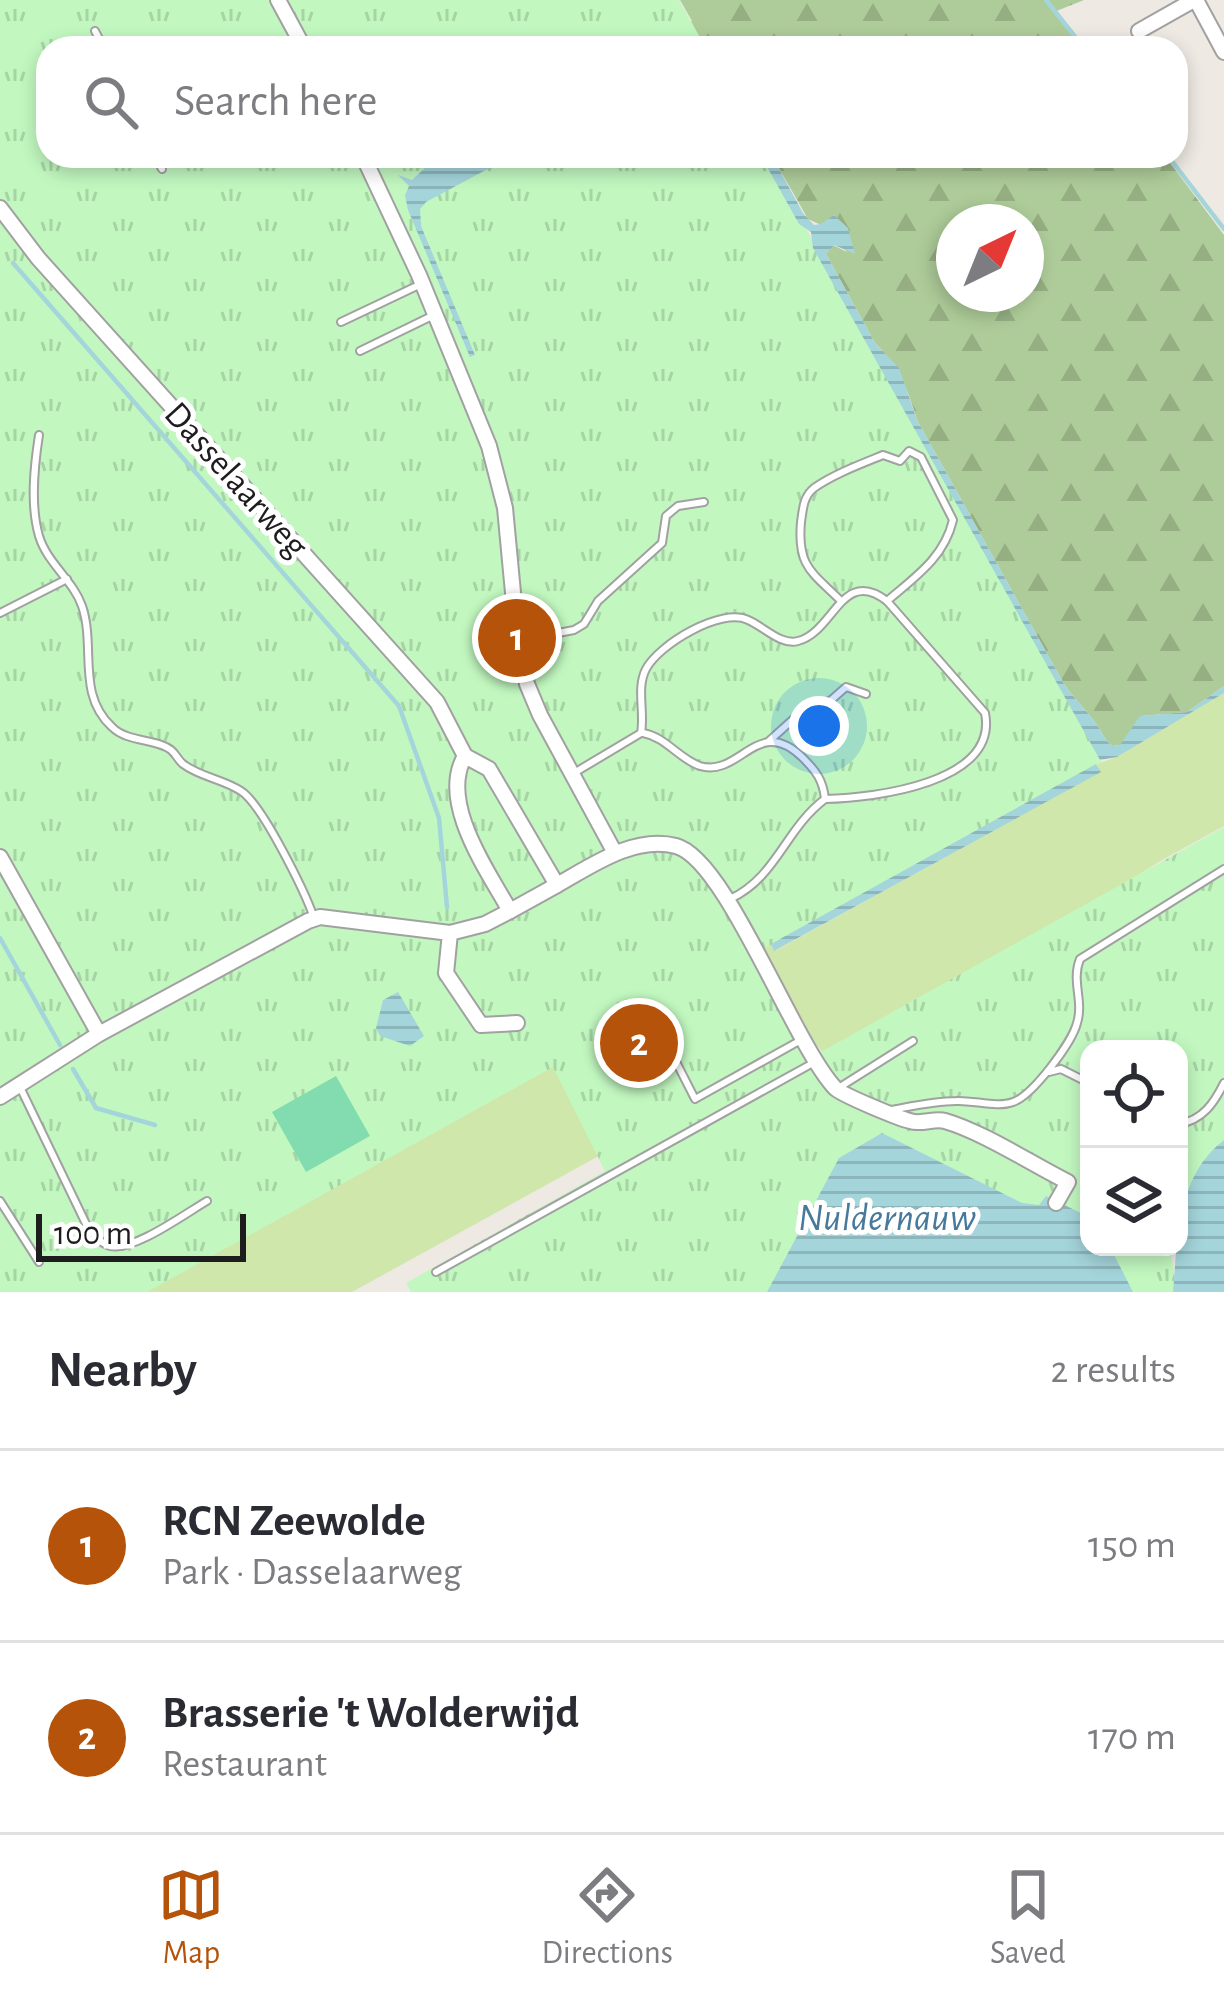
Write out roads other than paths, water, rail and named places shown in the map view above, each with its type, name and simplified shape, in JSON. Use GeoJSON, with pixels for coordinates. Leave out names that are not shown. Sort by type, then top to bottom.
{"type":"FeatureCollection","features":[{"type":"Feature","properties":{"kind":"street"},"geometry":{"type":"LineString","coordinates":[[278,0],[298,36]]}},
{"type":"Feature","properties":{"kind":"street"},"geometry":{"type":"LineString","coordinates":[[1139,31],[1195,0],[1224,52]]}},
{"type":"Feature","properties":{"kind":"street"},"geometry":{"type":"LineString","coordinates":[[369,168],[423,284],[489,446],[505,508],[518,641],[539,715],[615,853]]}},
{"type":"Feature","properties":{"kind":"street","name":"Dasselaarweg"},"geometry":{"type":"LineString","coordinates":[[0,208],[38,258],[437,702],[465,756]]}},
{"type":"Feature","properties":{"kind":"street"},"geometry":{"type":"LineString","coordinates":[[510,911],[462,826],[459,767],[465,756],[489,769],[557,885]]}},
{"type":"Feature","properties":{"kind":"street"},"geometry":{"type":"LineString","coordinates":[[0,1097],[99,1034],[314,919],[450,933],[485,924],[615,853],[676,846],[707,873],[727,901],[836,1089],[913,1123],[942,1119],[1068,1182],[1056,1203]]}},
{"type":"Feature","properties":{"kind":"street"},"geometry":{"type":"LineString","coordinates":[[0,857],[99,1034]]}},
{"type":"Feature","properties":{"kind":"street"},"geometry":{"type":"LineString","coordinates":[[450,933],[446,973],[481,1025],[517,1022]]}},
{"type":"Feature","properties":{"kind":"lane"},"geometry":{"type":"LineString","coordinates":[[95,31],[98,36]]}},
{"type":"Feature","properties":{"kind":"lane"},"geometry":{"type":"LineString","coordinates":[[341,322],[423,284]]}},
{"type":"Feature","properties":{"kind":"lane"},"geometry":{"type":"LineString","coordinates":[[360,351],[435,315]]}},
{"type":"Feature","properties":{"kind":"lane"},"geometry":{"type":"LineString","coordinates":[[39,435],[33,472],[39,534],[81,603],[88,634],[90,691],[111,727],[169,748],[195,771],[245,793],[295,874],[314,919]]}},
{"type":"Feature","properties":{"kind":"lane"},"geometry":{"type":"LineString","coordinates":[[841,602],[799,553],[803,503],[817,486],[883,455],[900,461],[909,451],[921,457],[953,520],[946,543],[932,563],[887,602]]}},
{"type":"Feature","properties":{"kind":"lane"},"geometry":{"type":"LineString","coordinates":[[518,641],[584,624],[598,602],[662,543],[666,516],[678,506],[704,502]]}},
{"type":"Feature","properties":{"kind":"lane"},"geometry":{"type":"LineString","coordinates":[[0,613],[67,579]]}},
{"type":"Feature","properties":{"kind":"lane"},"geometry":{"type":"LineString","coordinates":[[641,733],[641,683],[647,665],[665,649],[713,619],[733,614],[789,643],[800,641],[815,633],[851,593],[865,592],[887,602],[985,713],[987,737],[968,762],[930,780],[864,796],[825,799],[796,826],[759,882],[727,901]]}},
{"type":"Feature","properties":{"kind":"lane"},"geometry":{"type":"LineString","coordinates":[[574,773],[641,733],[653,735],[701,766],[715,767],[769,741],[809,705],[830,701],[846,687],[866,694]]}},
{"type":"Feature","properties":{"kind":"lane"},"geometry":{"type":"LineString","coordinates":[[769,741],[782,742],[808,763],[820,777],[825,799]]}},
{"type":"Feature","properties":{"kind":"lane"},"geometry":{"type":"LineString","coordinates":[[887,1111],[948,1101],[1014,1102],[1028,1093],[1077,1028],[1080,1010],[1075,972],[1080,959],[1224,869]]}},
{"type":"Feature","properties":{"kind":"lane"},"geometry":{"type":"LineString","coordinates":[[670,1050],[695,1099],[803,1039]]}},
{"type":"Feature","properties":{"kind":"lane"},"geometry":{"type":"LineString","coordinates":[[836,1089],[913,1041]]}},
{"type":"Feature","properties":{"kind":"lane"},"geometry":{"type":"LineString","coordinates":[[436,1272],[816,1061]]}},
{"type":"Feature","properties":{"kind":"lane"},"geometry":{"type":"LineString","coordinates":[[1045,1072],[1061,1069],[1080,1078]]}},
{"type":"Feature","properties":{"kind":"lane"},"geometry":{"type":"LineString","coordinates":[[1188,1122],[1210,1108],[1224,1083]]}},
{"type":"Feature","properties":{"kind":"lane"},"geometry":{"type":"LineString","coordinates":[[19,1085],[88,1228],[100,1241],[113,1247],[130,1245],[207,1201]]}},
{"type":"Feature","properties":{"kind":"lane"},"geometry":{"type":"LineString","coordinates":[[0,1201],[39,1262]]}},
{"type":"Feature","properties":{"kind":"water"},"geometry":{"type":"Polygon","coordinates":[[[425,168],[490,168],[420,209],[421,226],[475,355],[470,357],[408,210],[405,195],[409,186],[398,175],[412,180],[425,168]]]}},
{"type":"Feature","properties":{"kind":"water"},"geometry":{"type":"Polygon","coordinates":[[[768,168],[779,168],[814,225],[834,215],[848,228],[855,254],[834,245],[826,254],[875,343],[899,368],[917,420],[1064,684],[1108,742],[1120,745],[1140,716],[1187,712],[1224,686],[1224,693],[1117,757],[1100,760],[813,248],[811,232],[799,224],[768,168]]]}},
{"type":"Feature","properties":{"kind":"water"},"geometry":{"type":"Polygon","coordinates":[[[1096,764],[1101,772],[774,951],[771,944],[1096,764]]]}},
{"type":"Feature","properties":{"kind":"water"},"geometry":{"type":"Polygon","coordinates":[[[398,992],[424,1036],[410,1046],[380,1036],[376,1028],[383,1000],[398,992]]]}},
{"type":"Feature","properties":{"kind":"water","name":"Nuldernauw"},"geometry":{"type":"Polygon","coordinates":[[[882,1133],[1022,1203],[1039,1205],[1046,1196],[1080,1213],[1080,1256],[1115,1256],[1133,1292],[767,1292],[839,1158],[882,1133]]]}},
{"type":"Feature","properties":{"kind":"water"},"geometry":{"type":"Polygon","coordinates":[[[1224,1140],[1224,1292],[1173,1292],[1176,1256],[1188,1256],[1188,1190],[1208,1155],[1224,1140]]]}},
{"type":"Feature","properties":{"kind":"waterway"},"geometry":{"type":"LineString","coordinates":[[1046,0],[1074,36]]}},
{"type":"Feature","properties":{"kind":"waterway"},"geometry":{"type":"LineString","coordinates":[[1177,168],[1224,229]]}},
{"type":"Feature","properties":{"kind":"waterway"},"geometry":{"type":"LineString","coordinates":[[13,263],[399,706],[439,818],[447,907]]}},
{"type":"Feature","properties":{"kind":"waterway"},"geometry":{"type":"LineString","coordinates":[[0,938],[60,1045]]}},
{"type":"Feature","properties":{"kind":"waterway"},"geometry":{"type":"LineString","coordinates":[[73,1069],[96,1108],[155,1125]]}},
{"type":"Feature","properties":{"kind":"place","name":"RCN Zeewolde"},"geometry":{"type":"Point","coordinates":[517,638]}},
{"type":"Feature","properties":{"kind":"place","name":"Brasserie 't Wolderwijd"},"geometry":{"type":"Point","coordinates":[639,1043]}}]}
